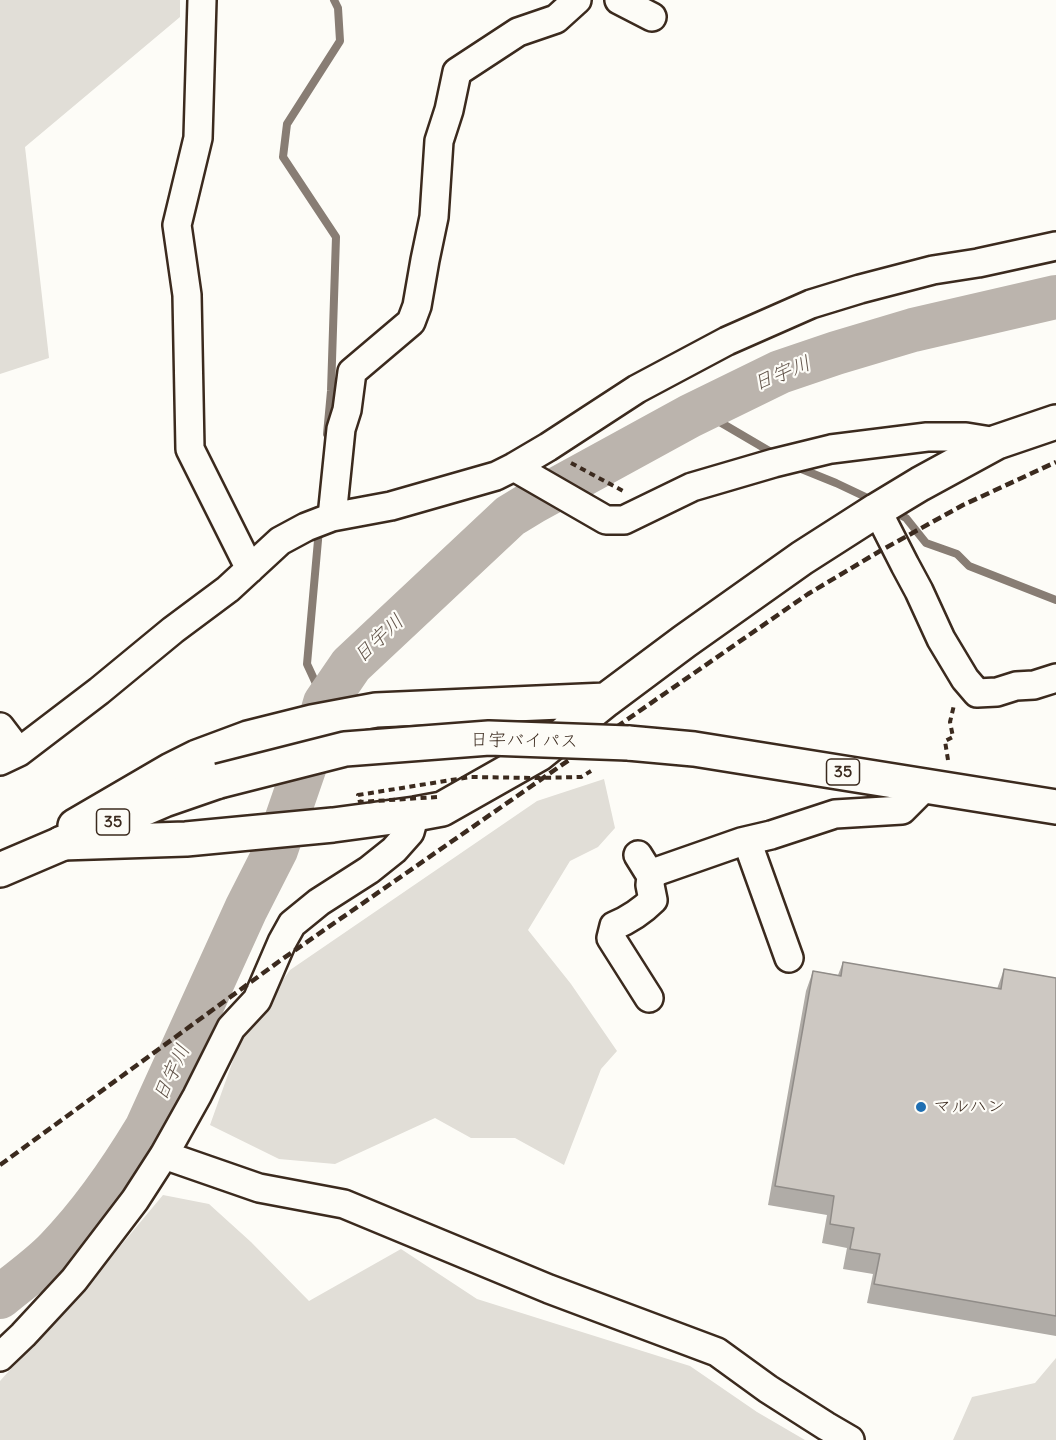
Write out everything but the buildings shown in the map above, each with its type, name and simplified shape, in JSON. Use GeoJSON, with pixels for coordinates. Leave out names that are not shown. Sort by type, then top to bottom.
{"type":"FeatureCollection","features":[{"type":"Feature","properties":{"kind":"main road"},"geometry":{"type":"LineString","coordinates":[[62,843],[186,839],[333,825],[426,806],[442,809],[539,754],[685,640],[802,558],[886,505],[997,442],[1056,422]]}},
{"type":"Feature","properties":{"kind":"main road"},"geometry":{"type":"LineString","coordinates":[[4,868],[171,770],[197,757],[249,738],[312,722],[376,710],[606,700]]}},
{"type":"Feature","properties":{"kind":"main road","name":"日宇バイパス"},"geometry":{"type":"LineString","coordinates":[[4,868],[164,800],[219,781],[345,749],[489,738],[628,743],[938,775],[1056,807]]}},
{"type":"Feature","properties":{"kind":"street"},"geometry":{"type":"LineString","coordinates":[[202,0],[198,138],[177,225],[187,295],[190,449],[249,569]]}},
{"type":"Feature","properties":{"kind":"street"},"geometry":{"type":"LineString","coordinates":[[323,521],[341,429],[347,410],[352,372],[411,322],[417,306],[434,217],[440,141],[457,72],[518,33],[556,19],[576,0]]}},
{"type":"Feature","properties":{"kind":"street"},"geometry":{"type":"LineString","coordinates":[[619,0],[652,16]]}},
{"type":"Feature","properties":{"kind":"street"},"geometry":{"type":"LineString","coordinates":[[0,728],[10,756],[228,589],[280,541],[323,521],[391,506],[518,470],[548,447],[637,389],[727,341],[812,304],[933,270],[1056,246]]}},
{"type":"Feature","properties":{"kind":"street"},"geometry":{"type":"LineString","coordinates":[[518,470],[606,520],[624,520],[692,487],[831,449],[927,437],[966,437],[997,442]]}},
{"type":"Feature","properties":{"kind":"street"},"geometry":{"type":"LineString","coordinates":[[886,505],[893,543],[949,654],[977,693],[1034,685],[1056,678]]}},
{"type":"Feature","properties":{"kind":"street"},"geometry":{"type":"LineString","coordinates":[[649,998],[611,938],[614,926],[644,909],[653,900],[644,865],[658,871],[835,814],[902,810],[938,775]]}},
{"type":"Feature","properties":{"kind":"street"},"geometry":{"type":"LineString","coordinates":[[0,1357],[74,1280],[135,1200],[164,1155],[197,1096],[231,1028],[257,1000],[292,924],[319,902],[369,870],[394,850],[410,832],[426,806]]}},
{"type":"Feature","properties":{"kind":"street"},"geometry":{"type":"LineString","coordinates":[[747,841],[789,958]]}},
{"type":"Feature","properties":{"kind":"street"},"geometry":{"type":"LineString","coordinates":[[164,1155],[260,1188],[344,1204],[549,1289],[717,1352],[768,1389],[850,1440]]}},
{"type":"Feature","properties":{"kind":"path"},"geometry":{"type":"LineString","coordinates":[[566,461],[630,494]]}},
{"type":"Feature","properties":{"kind":"path"},"geometry":{"type":"LineString","coordinates":[[938,775],[945,741],[953,737]]}},
{"type":"Feature","properties":{"kind":"path"},"geometry":{"type":"LineString","coordinates":[[426,806],[360,802],[358,795],[470,777],[581,777],[601,765]]}},
{"type":"Feature","properties":{"kind":"shaded area"},"geometry":{"type":"Polygon","coordinates":[[[0,0],[180,0],[180,17],[25,147],[49,358],[0,374],[0,0]]]}},
{"type":"Feature","properties":{"kind":"shaded area"},"geometry":{"type":"Polygon","coordinates":[[[604,779],[615,828],[598,847],[570,861],[528,930],[571,984],[617,1051],[601,1069],[564,1165],[515,1138],[471,1138],[435,1118],[335,1164],[279,1159],[210,1125],[241,1038],[290,970],[537,801],[604,779]]]}},
{"type":"Feature","properties":{"kind":"shaded area"},"geometry":{"type":"Polygon","coordinates":[[[163,1195],[209,1204],[251,1242],[309,1301],[401,1249],[477,1299],[690,1366],[757,1412],[805,1440],[0,1440],[0,1381],[112,1256],[163,1195]]]}},
{"type":"Feature","properties":{"kind":"shaded area"},"geometry":{"type":"Polygon","coordinates":[[[1056,1358],[1056,1440],[953,1440],[972,1397],[1035,1383],[1056,1358]]]}},
{"type":"Feature","properties":{"kind":"waterway"},"geometry":{"type":"LineString","coordinates":[[327,434],[331,391],[336,237],[283,157],[287,124],[340,41],[338,8],[334,0]]}},
{"type":"Feature","properties":{"kind":"waterway","name":"日宇川"},"geometry":{"type":"LineString","coordinates":[[0,1297],[44,1261],[70,1235],[105,1192],[146,1129],[246,909],[276,850],[325,703],[351,665],[510,516],[690,416],[780,372],[836,353],[913,330],[1056,297]]}},
{"type":"Feature","properties":{"kind":"waterway"},"geometry":{"type":"LineString","coordinates":[[701,411],[776,455]]}},
{"type":"Feature","properties":{"kind":"waterway"},"geometry":{"type":"LineString","coordinates":[[794,466],[874,501]]}},
{"type":"Feature","properties":{"kind":"waterway"},"geometry":{"type":"LineString","coordinates":[[892,511],[906,518],[926,543],[957,554],[969,566],[1056,600]]}},
{"type":"Feature","properties":{"kind":"waterway"},"geometry":{"type":"LineString","coordinates":[[319,529],[307,664],[325,703]]}},
{"type":"Feature","properties":{"kind":"railway"},"geometry":{"type":"LineString","coordinates":[[0,1165],[281,960],[808,594],[963,505],[1056,462]]}},
{"type":"Feature","properties":{"kind":"place","name":"マルハン"},"geometry":{"type":"Point","coordinates":[921,1107]}}]}
